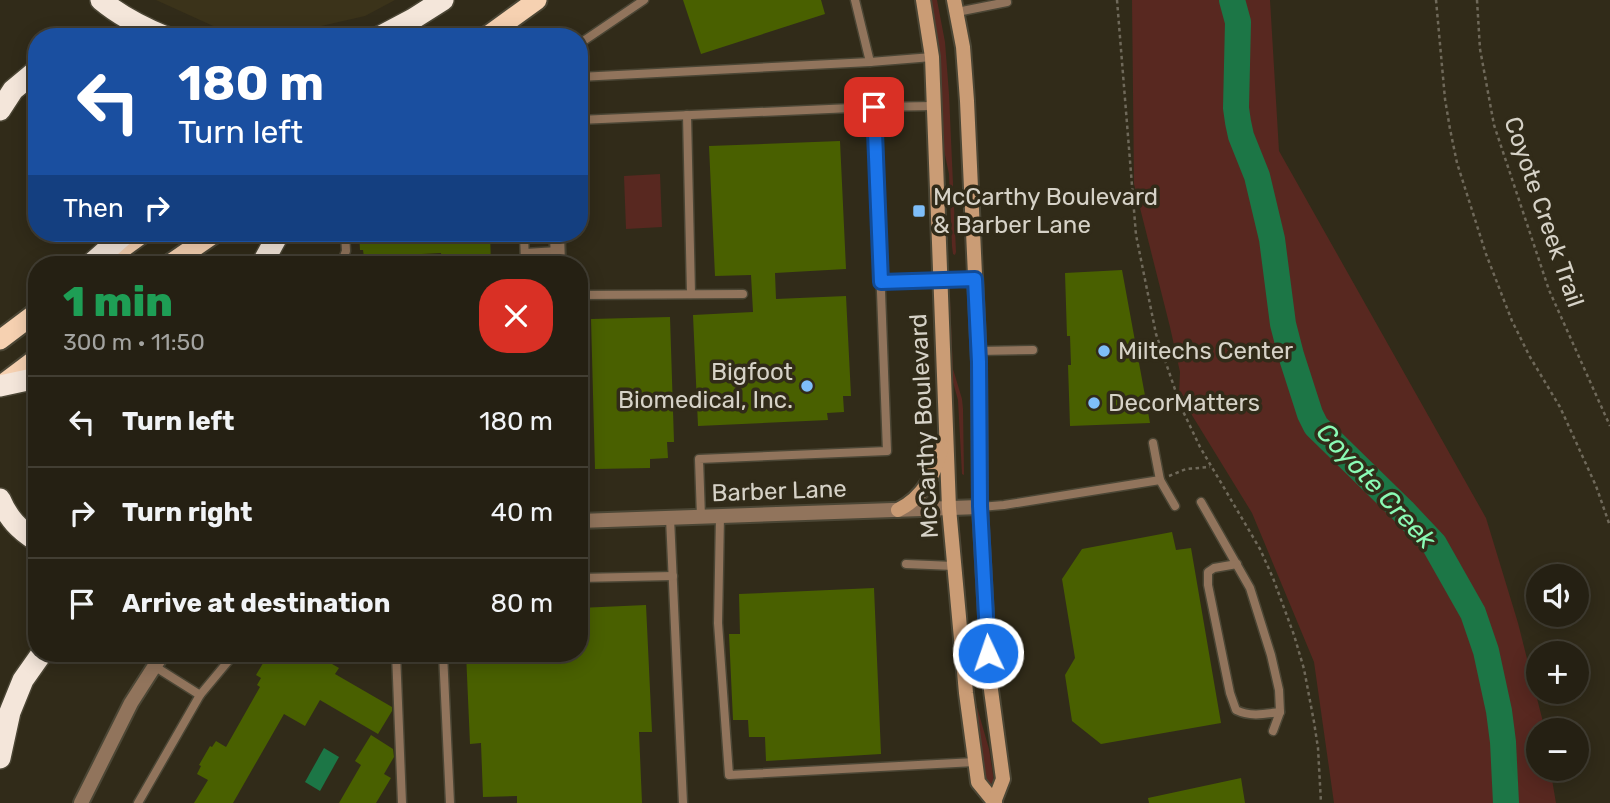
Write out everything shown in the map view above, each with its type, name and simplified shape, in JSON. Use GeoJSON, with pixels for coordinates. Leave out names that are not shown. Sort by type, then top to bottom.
{"type":"FeatureCollection","features":[{"type":"Feature","properties":{"kind":"highway"},"geometry":{"type":"LineString","coordinates":[[101,0],[146,28]]}},
{"type":"Feature","properties":{"kind":"highway"},"geometry":{"type":"LineString","coordinates":[[396,28],[443,0]]}},
{"type":"Feature","properties":{"kind":"highway"},"geometry":{"type":"LineString","coordinates":[[415,28],[452,0]]}},
{"type":"Feature","properties":{"kind":"highway"},"geometry":{"type":"LineString","coordinates":[[498,28],[537,0]]}},
{"type":"Feature","properties":{"kind":"highway"},"geometry":{"type":"LineString","coordinates":[[0,110],[13,90],[28,78]]}},
{"type":"Feature","properties":{"kind":"highway"},"geometry":{"type":"LineString","coordinates":[[100,256],[116,242]]}},
{"type":"Feature","properties":{"kind":"highway"},"geometry":{"type":"LineString","coordinates":[[112,256],[131,242]]}},
{"type":"Feature","properties":{"kind":"highway"},"geometry":{"type":"LineString","coordinates":[[182,256],[202,242]]}},
{"type":"Feature","properties":{"kind":"highway"},"geometry":{"type":"LineString","coordinates":[[0,340],[28,319]]}},
{"type":"Feature","properties":{"kind":"highway"},"geometry":{"type":"LineString","coordinates":[[0,386],[28,365]]}},
{"type":"Feature","properties":{"kind":"highway"},"geometry":{"type":"LineString","coordinates":[[0,386],[28,380]]}},
{"type":"Feature","properties":{"kind":"highway"},"geometry":{"type":"LineString","coordinates":[[0,499],[7,514],[28,534]]}},
{"type":"Feature","properties":{"kind":"highway"},"geometry":{"type":"LineString","coordinates":[[0,758],[10,712],[23,680],[36,662]]}},
{"type":"Feature","properties":{"kind":"main road","name":"McCarthy Boulevard"},"geometry":{"type":"LineString","coordinates":[[923,0],[932,57],[949,508],[963,666],[975,762],[978,782],[990,803]]}},
{"type":"Feature","properties":{"kind":"main road","name":"McCarthy Boulevard"},"geometry":{"type":"LineString","coordinates":[[955,6],[963,47],[967,101],[978,351],[980,506],[991,690],[1003,779],[990,803]]}},
{"type":"Feature","properties":{"kind":"main road"},"geometry":{"type":"LineString","coordinates":[[898,510],[911,504],[926,488],[938,462],[946,428]]}},
{"type":"Feature","properties":{"kind":"street","name":"Barber Lane"},"geometry":{"type":"LineString","coordinates":[[588,522],[980,506]]}},
{"type":"Feature","properties":{"kind":"street"},"geometry":{"type":"LineString","coordinates":[[81,803],[131,703],[157,662]]}},
{"type":"Feature","properties":{"kind":"lane"},"geometry":{"type":"LineString","coordinates":[[588,38],[644,0]]}},
{"type":"Feature","properties":{"kind":"lane"},"geometry":{"type":"LineString","coordinates":[[855,0],[870,62]]}},
{"type":"Feature","properties":{"kind":"lane"},"geometry":{"type":"LineString","coordinates":[[955,6],[1007,2]]}},
{"type":"Feature","properties":{"kind":"lane"},"geometry":{"type":"LineString","coordinates":[[588,77],[932,57]]}},
{"type":"Feature","properties":{"kind":"lane"},"geometry":{"type":"LineString","coordinates":[[588,120],[934,106]]}},
{"type":"Feature","properties":{"kind":"lane"},"geometry":{"type":"LineString","coordinates":[[701,517],[699,459],[887,451],[874,107]]}},
{"type":"Feature","properties":{"kind":"lane"},"geometry":{"type":"LineString","coordinates":[[687,115],[691,294]]}},
{"type":"Feature","properties":{"kind":"lane"},"geometry":{"type":"LineString","coordinates":[[524,242],[525,256]]}},
{"type":"Feature","properties":{"kind":"lane"},"geometry":{"type":"LineString","coordinates":[[525,253],[550,256]]}},
{"type":"Feature","properties":{"kind":"lane"},"geometry":{"type":"LineString","coordinates":[[881,282],[975,279]]}},
{"type":"Feature","properties":{"kind":"lane"},"geometry":{"type":"LineString","coordinates":[[588,295],[743,294]]}},
{"type":"Feature","properties":{"kind":"lane"},"geometry":{"type":"LineString","coordinates":[[978,351],[1033,350]]}},
{"type":"Feature","properties":{"kind":"lane"},"geometry":{"type":"LineString","coordinates":[[1153,443],[1160,480],[1175,506]]}},
{"type":"Feature","properties":{"kind":"lane"},"geometry":{"type":"LineString","coordinates":[[980,506],[1004,505],[1160,480]]}},
{"type":"Feature","properties":{"kind":"lane"},"geometry":{"type":"LineString","coordinates":[[1201,502],[1250,588],[1279,690],[1280,712],[1273,731]]}},
{"type":"Feature","properties":{"kind":"lane"},"geometry":{"type":"LineString","coordinates":[[720,516],[718,623],[729,775],[975,762]]}},
{"type":"Feature","properties":{"kind":"lane"},"geometry":{"type":"LineString","coordinates":[[670,518],[683,803]]}},
{"type":"Feature","properties":{"kind":"lane"},"geometry":{"type":"LineString","coordinates":[[906,564],[954,566]]}},
{"type":"Feature","properties":{"kind":"lane"},"geometry":{"type":"LineString","coordinates":[[1237,564],[1214,568],[1208,572],[1208,585],[1230,693],[1236,710],[1243,714],[1280,712]]}},
{"type":"Feature","properties":{"kind":"lane"},"geometry":{"type":"LineString","coordinates":[[588,579],[673,576]]}},
{"type":"Feature","properties":{"kind":"lane"},"geometry":{"type":"LineString","coordinates":[[138,803],[200,695],[228,662]]}},
{"type":"Feature","properties":{"kind":"lane"},"geometry":{"type":"LineString","coordinates":[[396,662],[402,803]]}},
{"type":"Feature","properties":{"kind":"lane"},"geometry":{"type":"LineString","coordinates":[[443,662],[450,803]]}},
{"type":"Feature","properties":{"kind":"lane"},"geometry":{"type":"LineString","coordinates":[[154,666],[200,695]]}},
{"type":"Feature","properties":{"kind":"path"},"geometry":{"type":"LineString","coordinates":[[1117,0],[1136,236],[1156,334],[1181,407],[1211,467],[1260,549],[1294,635],[1304,669],[1318,748],[1321,803]]}},
{"type":"Feature","properties":{"kind":"path"},"geometry":{"type":"LineString","coordinates":[[1436,0],[1450,129],[1457,163],[1486,254],[1512,321],[1560,408],[1596,486],[1610,526]]}},
{"type":"Feature","properties":{"kind":"path","name":"Coyote Creek Trail"},"geometry":{"type":"LineString","coordinates":[[1477,0],[1480,49],[1494,125],[1549,290],[1610,426]]}},
{"type":"Feature","properties":{"kind":"path"},"geometry":{"type":"LineString","coordinates":[[1160,480],[1186,469],[1211,467]]}},
{"type":"Feature","properties":{"kind":"shaded area"},"geometry":{"type":"Polygon","coordinates":[[[156,0],[395,0],[365,16],[313,28],[218,28],[156,0]]]}},
{"type":"Feature","properties":{"kind":"shaded area"},"geometry":{"type":"Polygon","coordinates":[[[930,0],[937,0],[945,42],[955,255],[952,246],[949,174],[941,136],[937,44],[930,0]]]}},
{"type":"Feature","properties":{"kind":"shaded area"},"geometry":{"type":"Polygon","coordinates":[[[1132,0],[1270,0],[1279,151],[1486,518],[1526,655],[1526,704],[1538,704],[1542,718],[1526,718],[1526,781],[1552,781],[1556,803],[1334,803],[1314,662],[1252,513],[1179,394],[1180,372],[1134,184],[1132,0]]]}},
{"type":"Feature","properties":{"kind":"shaded area"},"geometry":{"type":"Polygon","coordinates":[[[660,174],[662,227],[626,229],[624,176],[660,174]]]}},
{"type":"Feature","properties":{"kind":"shaded area"},"geometry":{"type":"Polygon","coordinates":[[[948,299],[953,369],[963,409],[964,475],[958,400],[951,375],[948,299]]]}},
{"type":"Feature","properties":{"kind":"shaded area"},"geometry":{"type":"Polygon","coordinates":[[[960,532],[975,700],[989,749],[994,781],[991,784],[985,784],[973,714],[960,532]]]}},
{"type":"Feature","properties":{"kind":"shaded area"},"geometry":{"type":"Polygon","coordinates":[[[324,748],[339,757],[320,791],[305,782],[324,748]]]}},
{"type":"Feature","properties":{"kind":"building"},"geometry":{"type":"Polygon","coordinates":[[[683,0],[821,0],[825,14],[701,54],[683,0]]]}},
{"type":"Feature","properties":{"kind":"building"},"geometry":{"type":"Polygon","coordinates":[[[840,141],[846,269],[775,273],[776,299],[846,296],[851,396],[843,396],[844,412],[827,413],[828,420],[698,426],[693,315],[753,312],[751,275],[715,276],[709,146],[840,141]]]}},
{"type":"Feature","properties":{"kind":"building"},"geometry":{"type":"Polygon","coordinates":[[[360,242],[490,242],[491,256],[441,256],[441,253],[364,256],[363,250],[360,250],[360,242]]]}},
{"type":"Feature","properties":{"kind":"building","name":"Miltechs Center"},"geometry":{"type":"Polygon","coordinates":[[[1122,270],[1150,423],[1070,426],[1068,365],[1071,365],[1070,336],[1067,336],[1065,273],[1122,270]]]}},
{"type":"Feature","properties":{"kind":"building"},"geometry":{"type":"Polygon","coordinates":[[[670,317],[674,442],[667,442],[668,458],[650,459],[650,468],[595,469],[591,319],[670,317]]]}},
{"type":"Feature","properties":{"kind":"building"},"geometry":{"type":"Polygon","coordinates":[[[1172,532],[1176,550],[1191,548],[1221,723],[1101,744],[1072,721],[1065,675],[1075,658],[1062,579],[1082,549],[1172,532]]]}},
{"type":"Feature","properties":{"kind":"building"},"geometry":{"type":"Polygon","coordinates":[[[874,588],[881,754],[766,761],[765,737],[749,737],[748,720],[733,720],[729,634],[740,634],[739,594],[874,588]]]}},
{"type":"Feature","properties":{"kind":"building"},"geometry":{"type":"Polygon","coordinates":[[[646,605],[652,732],[639,732],[642,803],[517,803],[517,796],[483,797],[481,743],[470,744],[466,662],[588,662],[588,608],[646,605]]]}},
{"type":"Feature","properties":{"kind":"building"},"geometry":{"type":"Polygon","coordinates":[[[264,662],[329,662],[339,668],[335,674],[392,707],[392,711],[378,734],[320,700],[305,726],[284,714],[233,803],[194,803],[208,780],[197,774],[201,766],[199,765],[216,741],[226,747],[260,687],[257,685],[261,678],[256,675],[264,662]]]}},
{"type":"Feature","properties":{"kind":"building"},"geometry":{"type":"Polygon","coordinates":[[[371,735],[393,749],[394,757],[384,774],[391,778],[376,803],[339,803],[361,765],[355,761],[371,735]]]}},
{"type":"Feature","properties":{"kind":"building"},"geometry":{"type":"Polygon","coordinates":[[[1241,778],[1245,803],[1149,803],[1148,798],[1241,778]]]}},
{"type":"Feature","properties":{"kind":"waterway","name":"Coyote Creek"},"geometry":{"type":"LineString","coordinates":[[1232,0],[1238,22],[1238,122],[1257,176],[1272,239],[1283,324],[1310,414],[1316,426],[1434,544],[1473,613],[1486,651],[1499,711],[1506,803]]}},
{"type":"Feature","properties":{"kind":"place","name":"McCarthy Boulevard & Barber Lane"},"geometry":{"type":"Point","coordinates":[919,211]}},
{"type":"Feature","properties":{"kind":"place","name":"Miltechs Center"},"geometry":{"type":"Point","coordinates":[1104,351]}},
{"type":"Feature","properties":{"kind":"place","name":"Bigfoot Biomedical, Inc."},"geometry":{"type":"Point","coordinates":[807,386]}},
{"type":"Feature","properties":{"kind":"place","name":"DecorMatters"},"geometry":{"type":"Point","coordinates":[1094,403]}},
{"type":"Feature","properties":{"kind":"route"},"geometry":{"type":"LineString","coordinates":[[874,107],[881,282],[975,279],[979,362],[980,506],[988,653]]}}]}
